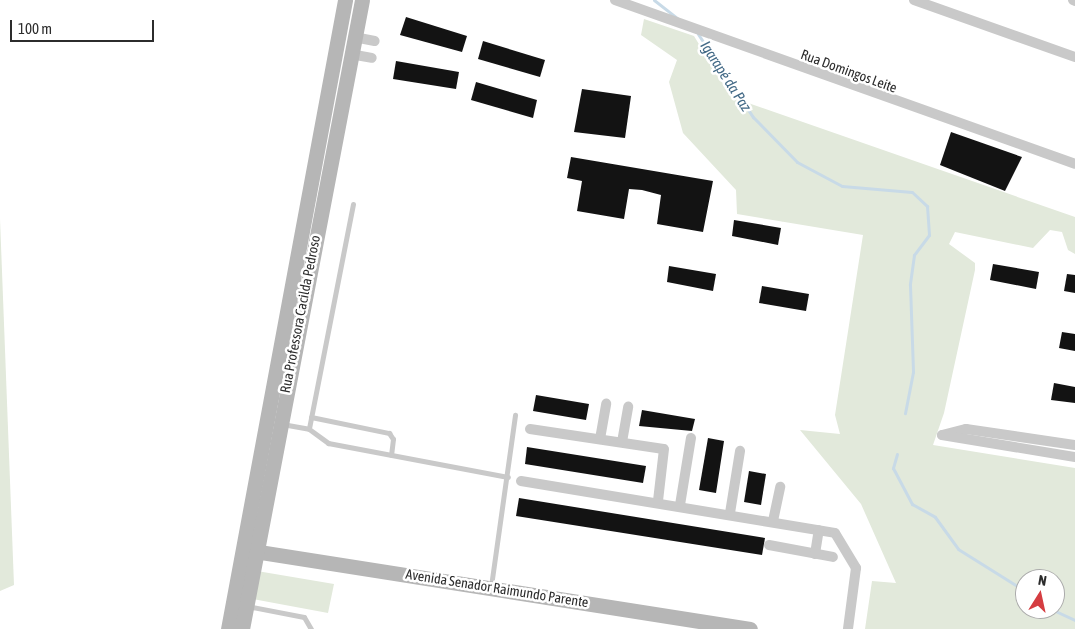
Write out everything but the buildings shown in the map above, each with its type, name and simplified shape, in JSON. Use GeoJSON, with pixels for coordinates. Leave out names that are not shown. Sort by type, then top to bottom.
{"type":"FeatureCollection","features":[{"type":"Feature","properties":{"kind":"street","name":"Rua Professora Cacilda Pedroso"},"geometry":{"type":"LineString","coordinates":[[242,629],[246,606],[250,550],[345,0]]}},
{"type":"Feature","properties":{"kind":"street","name":"Rua Professora Cacilda Pedroso"},"geometry":{"type":"LineString","coordinates":[[228,629],[250,550],[279,423],[362,0]]}},
{"type":"Feature","properties":{"kind":"street","name":"Rua Domingos Leite"},"geometry":{"type":"LineString","coordinates":[[615,0],[676,24],[1075,164]]}},
{"type":"Feature","properties":{"kind":"street"},"geometry":{"type":"LineString","coordinates":[[914,0],[1075,57]]}},
{"type":"Feature","properties":{"kind":"street"},"geometry":{"type":"LineString","coordinates":[[354,37],[376,41]]}},
{"type":"Feature","properties":{"kind":"street"},"geometry":{"type":"LineString","coordinates":[[350,54],[372,58]]}},
{"type":"Feature","properties":{"kind":"street"},"geometry":{"type":"LineString","coordinates":[[600,439],[606,404]]}},
{"type":"Feature","properties":{"kind":"street"},"geometry":{"type":"LineString","coordinates":[[622,442],[628,407]]}},
{"type":"Feature","properties":{"kind":"street"},"geometry":{"type":"LineString","coordinates":[[530,429],[665,450],[658,501]]}},
{"type":"Feature","properties":{"kind":"street"},"geometry":{"type":"LineString","coordinates":[[1075,445],[966,429],[942,435],[1075,457]]}},
{"type":"Feature","properties":{"kind":"street"},"geometry":{"type":"LineString","coordinates":[[680,505],[691,438]]}},
{"type":"Feature","properties":{"kind":"street"},"geometry":{"type":"LineString","coordinates":[[730,513],[740,451]]}},
{"type":"Feature","properties":{"kind":"street"},"geometry":{"type":"LineString","coordinates":[[521,481],[730,513],[819,530],[838,536],[855,564],[848,629]]}},
{"type":"Feature","properties":{"kind":"street"},"geometry":{"type":"LineString","coordinates":[[773,521],[780,488]]}},
{"type":"Feature","properties":{"kind":"street"},"geometry":{"type":"LineString","coordinates":[[815,554],[819,530]]}},
{"type":"Feature","properties":{"kind":"street"},"geometry":{"type":"LineString","coordinates":[[770,545],[833,557]]}},
{"type":"Feature","properties":{"kind":"street","name":"Avenida Senador Raimundo Parente"},"geometry":{"type":"LineString","coordinates":[[250,550],[750,629]]}},
{"type":"Feature","properties":{"kind":"lane"},"geometry":{"type":"LineString","coordinates":[[309,429],[352,204]]}},
{"type":"Feature","properties":{"kind":"lane"},"geometry":{"type":"LineString","coordinates":[[491,587],[508,477],[515,415]]}},
{"type":"Feature","properties":{"kind":"lane"},"geometry":{"type":"LineString","coordinates":[[311,417],[389,434],[393,439],[390,455]]}},
{"type":"Feature","properties":{"kind":"lane"},"geometry":{"type":"LineString","coordinates":[[279,423],[309,429],[328,443],[508,477]]}},
{"type":"Feature","properties":{"kind":"lane"},"geometry":{"type":"LineString","coordinates":[[246,606],[304,617],[311,629]]}},
{"type":"Feature","properties":{"kind":"shaded area"},"geometry":{"type":"Polygon","coordinates":[[[644,19],[694,36],[731,97],[1075,217],[1075,254],[1068,250],[1062,232],[1050,230],[1033,248],[955,232],[949,244],[975,263],[975,270],[944,413],[933,445],[1075,468],[1075,629],[865,629],[872,581],[896,583],[861,504],[800,430],[840,434],[835,415],[863,235],[737,214],[736,190],[683,133],[669,82],[677,60],[641,35],[644,19]]]}},
{"type":"Feature","properties":{"kind":"shaded area"},"geometry":{"type":"Polygon","coordinates":[[[0,219],[14,585],[0,591],[0,219]]]}},
{"type":"Feature","properties":{"kind":"shaded area"},"geometry":{"type":"Polygon","coordinates":[[[257,571],[334,584],[328,613],[252,599],[257,571]]]}},
{"type":"Feature","properties":{"kind":"waterway","name":"Igarapé da Paz"},"geometry":{"type":"LineString","coordinates":[[654,0],[677,18]]}},
{"type":"Feature","properties":{"kind":"waterway","name":"Igarapé da Paz"},"geometry":{"type":"LineString","coordinates":[[698,34],[753,117],[797,162],[842,186],[912,192],[927,206],[929,235],[914,255],[910,285],[913,372],[905,413]]}},
{"type":"Feature","properties":{"kind":"waterway","name":"Igarapé da Paz"},"geometry":{"type":"LineString","coordinates":[[897,454],[893,468],[912,504],[935,517],[958,549],[1015,585]]}},
{"type":"Feature","properties":{"kind":"waterway","name":"Igarapé da Paz"},"geometry":{"type":"LineString","coordinates":[[1065,615],[1075,620]]}}]}
